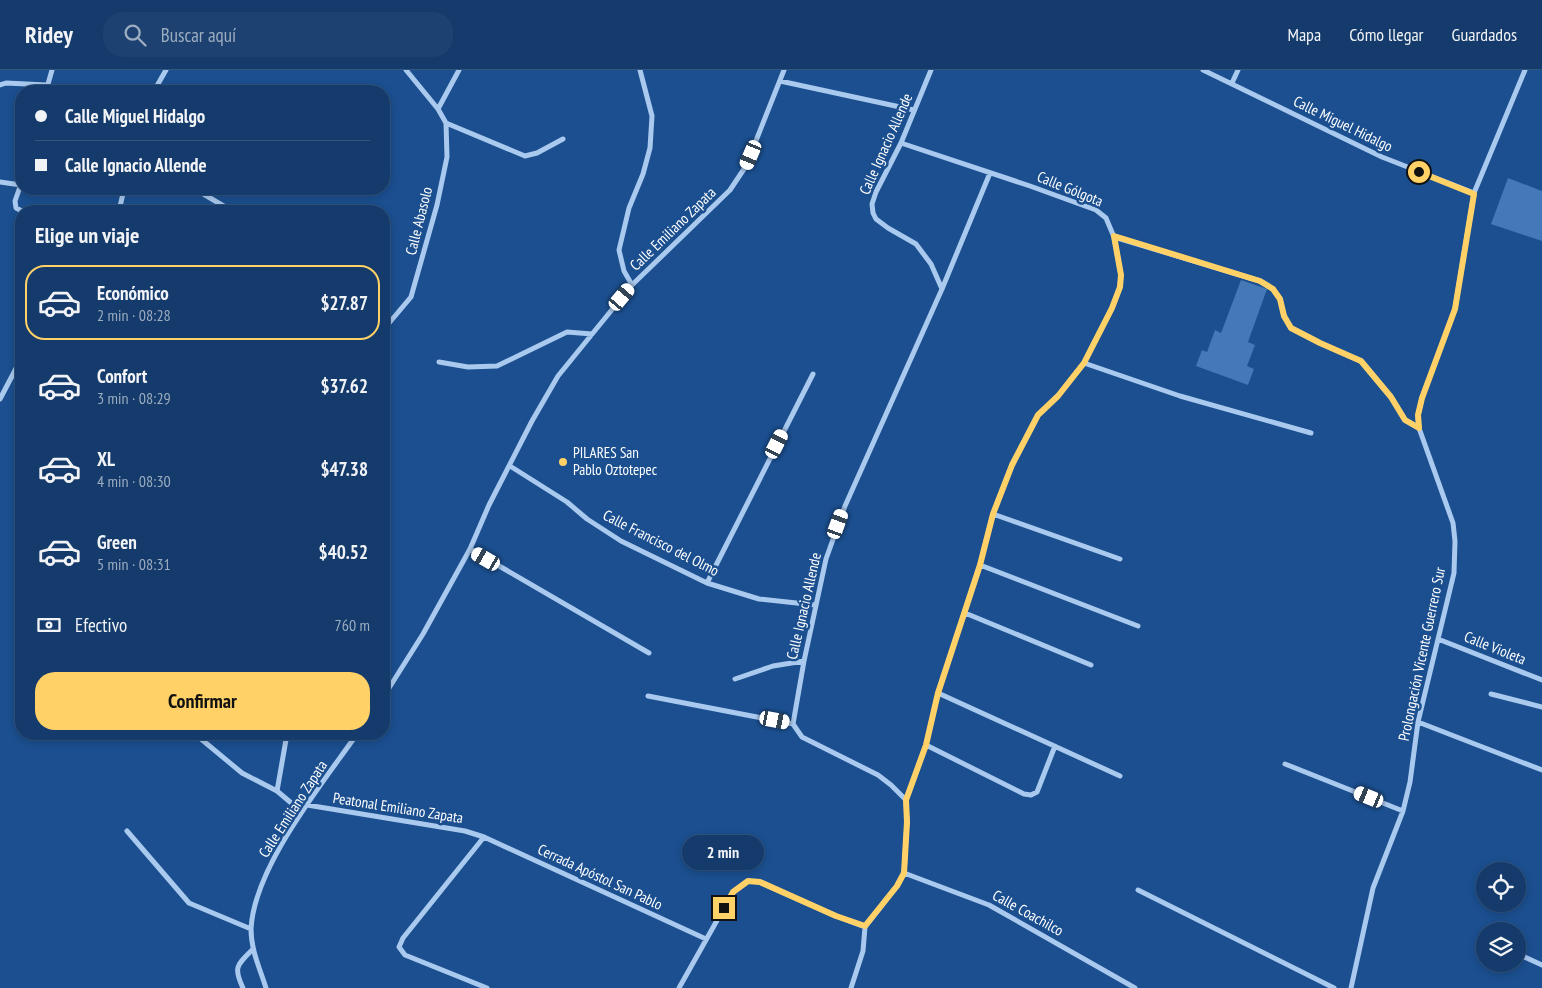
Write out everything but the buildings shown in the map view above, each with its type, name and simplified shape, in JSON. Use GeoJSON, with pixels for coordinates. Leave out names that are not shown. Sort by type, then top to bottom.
{"type":"FeatureCollection","features":[{"type":"Feature","properties":{"kind":"street"},"geometry":{"type":"LineString","coordinates":[[47,85],[52,70]]}},
{"type":"Feature","properties":{"kind":"street"},"geometry":{"type":"LineString","coordinates":[[157,85],[166,70]]}},
{"type":"Feature","properties":{"kind":"street","name":"Calle Abasolo"},"geometry":{"type":"LineString","coordinates":[[390,322],[411,297],[417,280],[437,205],[447,157],[446,123],[406,70]]}},
{"type":"Feature","properties":{"kind":"street"},"geometry":{"type":"LineString","coordinates":[[438,110],[459,70]]}},
{"type":"Feature","properties":{"kind":"street"},"geometry":{"type":"LineString","coordinates":[[632,285],[624,271],[619,250],[629,208],[643,174],[650,148],[652,116],[640,70]]}},
{"type":"Feature","properties":{"kind":"street","name":"Calle Emiliano Zapata"},"geometry":{"type":"LineString","coordinates":[[390,686],[423,634],[470,549],[489,505],[532,421],[558,376],[632,285],[730,190],[746,166],[784,70]]}},
{"type":"Feature","properties":{"kind":"street","name":"Calle Ignacio Allende"},"geometry":{"type":"LineString","coordinates":[[931,70],[901,143],[876,192],[872,204],[876,219],[916,244],[931,264],[942,289]]}},
{"type":"Feature","properties":{"kind":"street","name":"Calle Miguel Hidalgo"},"geometry":{"type":"LineString","coordinates":[[1203,70],[1382,157],[1474,194]]}},
{"type":"Feature","properties":{"kind":"street"},"geometry":{"type":"LineString","coordinates":[[1232,83],[1238,70]]}},
{"type":"Feature","properties":{"kind":"street","name":"Prolongación Vicente Guerrero Sur"},"geometry":{"type":"LineString","coordinates":[[1352,988],[1373,888],[1403,811],[1410,782],[1418,722],[1454,573],[1455,542],[1453,523],[1419,428],[1418,415],[1422,398],[1455,309],[1474,194],[1525,70]]}},
{"type":"Feature","properties":{"kind":"street"},"geometry":{"type":"LineString","coordinates":[[780,81],[914,110]]}},
{"type":"Feature","properties":{"kind":"street"},"geometry":{"type":"LineString","coordinates":[[0,85],[6,83],[22,85]]}},
{"type":"Feature","properties":{"kind":"street"},"geometry":{"type":"LineString","coordinates":[[446,123],[526,156],[537,153],[563,139]]}},
{"type":"Feature","properties":{"kind":"street","name":"Calle Gólgota"},"geometry":{"type":"LineString","coordinates":[[901,143],[1096,210],[1106,218],[1114,236],[1121,275],[1120,287],[1112,308],[1084,363],[1058,396],[1038,415],[1012,465],[993,514],[980,565],[938,693],[926,745],[906,800]]}},
{"type":"Feature","properties":{"kind":"street","name":"Calle Ignacio Allende"},"geometry":{"type":"LineString","coordinates":[[793,724],[815,605],[826,559],[845,506],[942,289],[990,174]]}},
{"type":"Feature","properties":{"kind":"street"},"geometry":{"type":"LineString","coordinates":[[0,182],[15,184]]}},
{"type":"Feature","properties":{"kind":"street"},"geometry":{"type":"LineString","coordinates":[[205,195],[222,205]]}},
{"type":"Feature","properties":{"kind":"street"},"geometry":{"type":"LineString","coordinates":[[1114,236],[1260,281],[1273,289],[1280,299],[1284,316],[1291,328],[1361,361],[1391,397],[1405,420],[1419,428]]}},
{"type":"Feature","properties":{"kind":"street"},"geometry":{"type":"LineString","coordinates":[[439,362],[468,367],[497,366],[567,332],[592,334]]}},
{"type":"Feature","properties":{"kind":"street"},"geometry":{"type":"LineString","coordinates":[[1084,363],[1180,396],[1311,434]]}},
{"type":"Feature","properties":{"kind":"street"},"geometry":{"type":"LineString","coordinates":[[0,399],[15,370]]}},
{"type":"Feature","properties":{"kind":"street"},"geometry":{"type":"LineString","coordinates":[[707,583],[812,374]]}},
{"type":"Feature","properties":{"kind":"street","name":"Calle Francisco del Olmo"},"geometry":{"type":"LineString","coordinates":[[510,466],[567,502],[587,519],[621,541],[707,583],[759,599],[815,605]]}},
{"type":"Feature","properties":{"kind":"street"},"geometry":{"type":"LineString","coordinates":[[993,514],[1120,559]]}},
{"type":"Feature","properties":{"kind":"street"},"geometry":{"type":"LineString","coordinates":[[470,549],[649,653]]}},
{"type":"Feature","properties":{"kind":"street"},"geometry":{"type":"LineString","coordinates":[[980,565],[1138,626]]}},
{"type":"Feature","properties":{"kind":"street"},"geometry":{"type":"LineString","coordinates":[[965,613],[1090,665]]}},
{"type":"Feature","properties":{"kind":"street","name":"Calle Violeta"},"geometry":{"type":"LineString","coordinates":[[1438,639],[1542,680]]}},
{"type":"Feature","properties":{"kind":"street"},"geometry":{"type":"LineString","coordinates":[[735,679],[773,666],[804,661]]}},
{"type":"Feature","properties":{"kind":"street"},"geometry":{"type":"LineString","coordinates":[[938,693],[1120,776]]}},
{"type":"Feature","properties":{"kind":"street"},"geometry":{"type":"LineString","coordinates":[[1491,694],[1542,707]]}},
{"type":"Feature","properties":{"kind":"street"},"geometry":{"type":"LineString","coordinates":[[648,696],[793,724],[802,738],[878,775],[906,800],[907,822],[904,873],[897,886],[865,926],[862,951],[850,988]]}},
{"type":"Feature","properties":{"kind":"street"},"geometry":{"type":"LineString","coordinates":[[1418,722],[1542,770]]}},
{"type":"Feature","properties":{"kind":"street"},"geometry":{"type":"LineString","coordinates":[[202,740],[242,773],[277,790],[302,812]]}},
{"type":"Feature","properties":{"kind":"street"},"geometry":{"type":"LineString","coordinates":[[277,790],[286,740]]}},
{"type":"Feature","properties":{"kind":"street","name":"Calle Emiliano Zapata"},"geometry":{"type":"LineString","coordinates":[[266,988],[253,949],[251,929],[261,886],[275,856],[302,812],[353,740]]}},
{"type":"Feature","properties":{"kind":"street"},"geometry":{"type":"LineString","coordinates":[[926,745],[1024,794],[1031,795],[1037,792],[1055,746]]}},
{"type":"Feature","properties":{"kind":"street"},"geometry":{"type":"LineString","coordinates":[[1285,764],[1403,811]]}},
{"type":"Feature","properties":{"kind":"street","name":"Peatonal Emiliano Zapata"},"geometry":{"type":"LineString","coordinates":[[307,806],[465,831],[484,837]]}},
{"type":"Feature","properties":{"kind":"street"},"geometry":{"type":"LineString","coordinates":[[127,831],[189,903],[251,929]]}},
{"type":"Feature","properties":{"kind":"street"},"geometry":{"type":"LineString","coordinates":[[484,837],[403,938],[399,947],[405,955],[487,988]]}},
{"type":"Feature","properties":{"kind":"street","name":"Cerrada Apóstol San Pablo"},"geometry":{"type":"LineString","coordinates":[[484,837],[706,939]]}},
{"type":"Feature","properties":{"kind":"street","name":"Calle Coachilco"},"geometry":{"type":"LineString","coordinates":[[904,873],[989,905],[1135,988]]}},
{"type":"Feature","properties":{"kind":"street"},"geometry":{"type":"LineString","coordinates":[[679,988],[733,892],[748,881],[760,882],[836,916],[865,926]]}},
{"type":"Feature","properties":{"kind":"street"},"geometry":{"type":"LineString","coordinates":[[1138,890],[1334,988]]}},
{"type":"Feature","properties":{"kind":"street"},"geometry":{"type":"LineString","coordinates":[[243,988],[236,974],[238,964],[253,949]]}},
{"type":"Feature","properties":{"kind":"street"},"geometry":{"type":"LineString","coordinates":[[1526,958],[1542,965]]}},
{"type":"Feature","properties":{"kind":"place","name":"PILARES San Pablo Oztotepec"},"geometry":{"type":"Point","coordinates":[563,462]}},
{"type":"Feature","properties":{"kind":"route"},"geometry":{"type":"LineString","coordinates":[[724,908],[733,892],[748,881],[760,882],[795,899],[865,926],[897,886],[904,873],[907,822],[906,800],[926,745],[938,693],[980,565],[993,514],[1012,465],[1038,415],[1058,396],[1084,363],[1112,308],[1120,287],[1121,275],[1114,236],[1260,281],[1273,289],[1280,299],[1284,316],[1291,328],[1361,361],[1391,397],[1405,420],[1419,428],[1418,415],[1422,398],[1455,309],[1474,194],[1419,172]]}}]}
